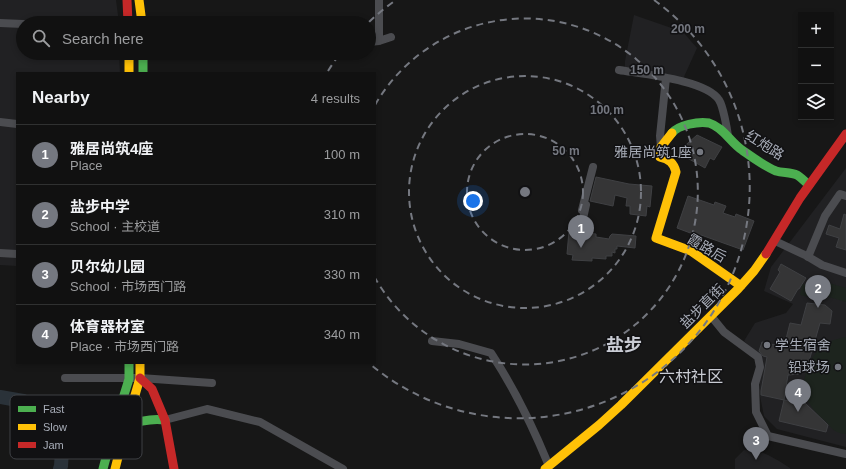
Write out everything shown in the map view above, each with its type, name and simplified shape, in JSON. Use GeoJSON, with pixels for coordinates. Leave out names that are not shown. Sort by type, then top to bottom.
{"type":"FeatureCollection","features":[{"type":"Feature","properties":{"kind":"street"},"geometry":{"type":"LineString","coordinates":[[127,0],[128,16]]}},
{"type":"Feature","properties":{"kind":"street"},"geometry":{"type":"LineString","coordinates":[[139,0],[141,16]]}},
{"type":"Feature","properties":{"kind":"street"},"geometry":{"type":"LineString","coordinates":[[379,0],[380,41]]}},
{"type":"Feature","properties":{"kind":"street"},"geometry":{"type":"LineString","coordinates":[[0,23],[16,24]]}},
{"type":"Feature","properties":{"kind":"street"},"geometry":{"type":"LineString","coordinates":[[376,41],[391,37]]}},
{"type":"Feature","properties":{"kind":"street"},"geometry":{"type":"LineString","coordinates":[[129,60],[129,72]]}},
{"type":"Feature","properties":{"kind":"street"},"geometry":{"type":"LineString","coordinates":[[142,72],[143,60]]}},
{"type":"Feature","properties":{"kind":"street"},"geometry":{"type":"LineString","coordinates":[[619,70],[666,78],[700,87],[715,95],[719,100],[728,137]]}},
{"type":"Feature","properties":{"kind":"street"},"geometry":{"type":"LineString","coordinates":[[661,147],[660,136],[666,78]]}},
{"type":"Feature","properties":{"kind":"street"},"geometry":{"type":"LineString","coordinates":[[0,122],[16,124]]}},
{"type":"Feature","properties":{"kind":"street","name":"红炮路"},"geometry":{"type":"LineString","coordinates":[[661,147],[674,130],[684,125],[709,123],[719,128],[740,149],[754,158],[777,171],[797,176],[809,185]]}},
{"type":"Feature","properties":{"kind":"street","name":"盐步直街"},"geometry":{"type":"LineString","coordinates":[[547,468],[621,405],[741,286],[769,251],[800,198],[846,134]]}},
{"type":"Feature","properties":{"kind":"street","name":"霞路后"},"geometry":{"type":"LineString","coordinates":[[661,147],[660,157],[669,160],[676,172],[656,238],[691,252],[741,286]]}},
{"type":"Feature","properties":{"kind":"street"},"geometry":{"type":"LineString","coordinates":[[582,210],[593,167]]}},
{"type":"Feature","properties":{"kind":"street"},"geometry":{"type":"LineString","coordinates":[[582,223],[587,193]]}},
{"type":"Feature","properties":{"kind":"street"},"geometry":{"type":"LineString","coordinates":[[808,257],[825,216],[840,194],[846,196]]}},
{"type":"Feature","properties":{"kind":"street"},"geometry":{"type":"LineString","coordinates":[[775,241],[822,265],[846,273]]}},
{"type":"Feature","properties":{"kind":"street"},"geometry":{"type":"LineString","coordinates":[[0,253],[16,254]]}},
{"type":"Feature","properties":{"kind":"street"},"geometry":{"type":"LineString","coordinates":[[711,316],[724,332],[758,357],[760,367],[755,384],[756,412],[768,436],[846,454]]}},
{"type":"Feature","properties":{"kind":"street"},"geometry":{"type":"LineString","coordinates":[[432,341],[459,344],[491,353],[507,378],[538,439],[547,468]]}},
{"type":"Feature","properties":{"kind":"street"},"geometry":{"type":"LineString","coordinates":[[124,395],[129,379],[129,364]]}},
{"type":"Feature","properties":{"kind":"street"},"geometry":{"type":"LineString","coordinates":[[135,395],[140,378],[140,364]]}},
{"type":"Feature","properties":{"kind":"street"},"geometry":{"type":"LineString","coordinates":[[65,378],[140,378],[212,383]]}},
{"type":"Feature","properties":{"kind":"street"},"geometry":{"type":"LineString","coordinates":[[140,378],[152,389],[165,420],[174,469]]}},
{"type":"Feature","properties":{"kind":"street"},"geometry":{"type":"LineString","coordinates":[[142,420],[146,419],[165,420],[207,409],[260,422],[343,469]]}},
{"type":"Feature","properties":{"kind":"street"},"geometry":{"type":"LineString","coordinates":[[103,469],[106,459]]}},
{"type":"Feature","properties":{"kind":"street"},"geometry":{"type":"LineString","coordinates":[[115,469],[118,459]]}},
{"type":"Feature","properties":{"kind":"shaded area"},"geometry":{"type":"Polygon","coordinates":[[[0,0],[116,0],[118,16],[16,16],[16,60],[119,60],[120,72],[16,72],[16,266],[0,265],[0,0]]]}},
{"type":"Feature","properties":{"kind":"shaded area"},"geometry":{"type":"Polygon","coordinates":[[[634,15],[683,32],[697,48],[683,79],[625,69],[625,61],[634,15]]]}},
{"type":"Feature","properties":{"kind":"shaded area"},"geometry":{"type":"Polygon","coordinates":[[[846,168],[846,447],[777,429],[764,416],[759,391],[761,357],[744,341],[755,323],[786,313],[793,304],[764,291],[771,267],[846,168]]]}},
{"type":"Feature","properties":{"kind":"shaded area"},"geometry":{"type":"Polygon","coordinates":[[[822,281],[846,288],[846,302],[819,294],[822,281]]]}},
{"type":"Feature","properties":{"kind":"shaded area"},"geometry":{"type":"Polygon","coordinates":[[[802,284],[815,287],[813,298],[800,295],[802,284]]]}},
{"type":"Feature","properties":{"kind":"shaded area"},"geometry":{"type":"Polygon","coordinates":[[[846,337],[846,434],[835,431],[815,411],[808,401],[804,384],[808,366],[817,352],[831,341],[846,337]]]}},
{"type":"Feature","properties":{"kind":"shaded area"},"geometry":{"type":"Polygon","coordinates":[[[744,450],[758,451],[768,455],[790,469],[735,469],[735,459],[744,450]]]}},
{"type":"Feature","properties":{"kind":"building","name":"雅居尚筑1座"},"geometry":{"type":"Polygon","coordinates":[[[697,135],[722,147],[714,160],[710,158],[705,168],[682,155],[683,153],[679,151],[697,135]]]}},
{"type":"Feature","properties":{"kind":"building"},"geometry":{"type":"Polygon","coordinates":[[[596,177],[629,184],[652,186],[650,207],[647,206],[646,216],[630,214],[630,206],[626,206],[627,198],[615,195],[613,206],[590,201],[596,177]]]}},
{"type":"Feature","properties":{"kind":"building"},"geometry":{"type":"Polygon","coordinates":[[[688,196],[714,205],[715,202],[726,206],[723,213],[735,217],[736,214],[754,221],[743,250],[677,228],[688,196]]]}},
{"type":"Feature","properties":{"kind":"building"},"geometry":{"type":"Polygon","coordinates":[[[844,214],[846,215],[846,250],[836,247],[839,238],[826,234],[829,225],[840,229],[844,214]]]}},
{"type":"Feature","properties":{"kind":"building"},"geometry":{"type":"Polygon","coordinates":[[[569,231],[596,234],[596,237],[609,239],[612,234],[636,236],[635,248],[617,246],[615,253],[612,252],[612,256],[606,256],[606,259],[592,258],[592,261],[572,260],[573,255],[567,254],[569,231]]]}},
{"type":"Feature","properties":{"kind":"building"},"geometry":{"type":"Polygon","coordinates":[[[781,264],[806,278],[791,301],[770,289],[780,272],[778,270],[781,264]]]}},
{"type":"Feature","properties":{"kind":"building"},"geometry":{"type":"Polygon","coordinates":[[[807,303],[825,305],[832,311],[830,324],[820,323],[807,368],[798,365],[799,374],[788,375],[784,400],[761,395],[767,357],[763,356],[759,351],[762,342],[784,347],[790,323],[801,325],[807,303]]]}},
{"type":"Feature","properties":{"kind":"building"},"geometry":{"type":"Polygon","coordinates":[[[784,400],[805,403],[828,425],[826,432],[779,421],[784,400]]]}},
{"type":"Feature","properties":{"kind":"waterway"},"geometry":{"type":"LineString","coordinates":[[0,397],[10,399]]}},
{"type":"Feature","properties":{"kind":"waterway"},"geometry":{"type":"LineString","coordinates":[[60,469],[61,459]]}},
{"type":"Feature","properties":{"kind":"traffic: fast"},"geometry":{"type":"LineString","coordinates":[[143,60],[143,72]]}},
{"type":"Feature","properties":{"kind":"traffic: fast"},"geometry":{"type":"LineString","coordinates":[[672,133],[675,130],[689,124],[709,123],[723,131],[738,147],[763,164],[776,171],[797,175],[809,185]]}},
{"type":"Feature","properties":{"kind":"traffic: fast"},"geometry":{"type":"LineString","coordinates":[[124,395],[129,379],[129,364]]}},
{"type":"Feature","properties":{"kind":"traffic: fast"},"geometry":{"type":"LineString","coordinates":[[142,421],[155,419],[165,420]]}},
{"type":"Feature","properties":{"kind":"traffic: fast"},"geometry":{"type":"LineString","coordinates":[[103,469],[106,459]]}},
{"type":"Feature","properties":{"kind":"traffic: slow"},"geometry":{"type":"LineString","coordinates":[[139,0],[141,16]]}},
{"type":"Feature","properties":{"kind":"traffic: slow"},"geometry":{"type":"LineString","coordinates":[[129,60],[129,72]]}},
{"type":"Feature","properties":{"kind":"traffic: slow"},"geometry":{"type":"LineString","coordinates":[[672,133],[661,147],[660,157],[671,162],[676,172],[656,238],[691,251],[741,286]]}},
{"type":"Feature","properties":{"kind":"traffic: slow"},"geometry":{"type":"LineString","coordinates":[[545,469],[621,405],[738,289],[754,271],[766,254]]}},
{"type":"Feature","properties":{"kind":"traffic: slow"},"geometry":{"type":"LineString","coordinates":[[135,395],[140,378],[140,364]]}},
{"type":"Feature","properties":{"kind":"traffic: slow"},"geometry":{"type":"LineString","coordinates":[[115,469],[118,459]]}},
{"type":"Feature","properties":{"kind":"traffic: jam"},"geometry":{"type":"LineString","coordinates":[[127,0],[128,16]]}},
{"type":"Feature","properties":{"kind":"traffic: jam"},"geometry":{"type":"LineString","coordinates":[[766,254],[800,198],[846,134]]}},
{"type":"Feature","properties":{"kind":"traffic: jam"},"geometry":{"type":"LineString","coordinates":[[140,378],[152,389],[165,420],[174,469]]}},
{"type":"Feature","properties":{"kind":"place","name":"雅居尚筑1座"},"geometry":{"type":"Point","coordinates":[700,152]}},
{"type":"Feature","properties":{"kind":"place","name":"雅居尚筑4座"},"geometry":{"type":"Point","coordinates":[581,248]}},
{"type":"Feature","properties":{"kind":"place","name":"盐步中学"},"geometry":{"type":"Point","coordinates":[818,308]}},
{"type":"Feature","properties":{"kind":"place","name":"学生宿舍"},"geometry":{"type":"Point","coordinates":[767,345]}},
{"type":"Feature","properties":{"kind":"place","name":"铅球场"},"geometry":{"type":"Point","coordinates":[838,367]}},
{"type":"Feature","properties":{"kind":"place","name":"体育器材室"},"geometry":{"type":"Point","coordinates":[798,412]}},
{"type":"Feature","properties":{"kind":"place","name":"贝尔幼儿园"},"geometry":{"type":"Point","coordinates":[756,460]}},
{"type":"Feature","properties":{"kind":"district","name":"盐步"},"geometry":{"type":"Point","coordinates":[624,345]}},
{"type":"Feature","properties":{"kind":"district","name":"六村社区"},"geometry":{"type":"Point","coordinates":[691,376]}}]}
